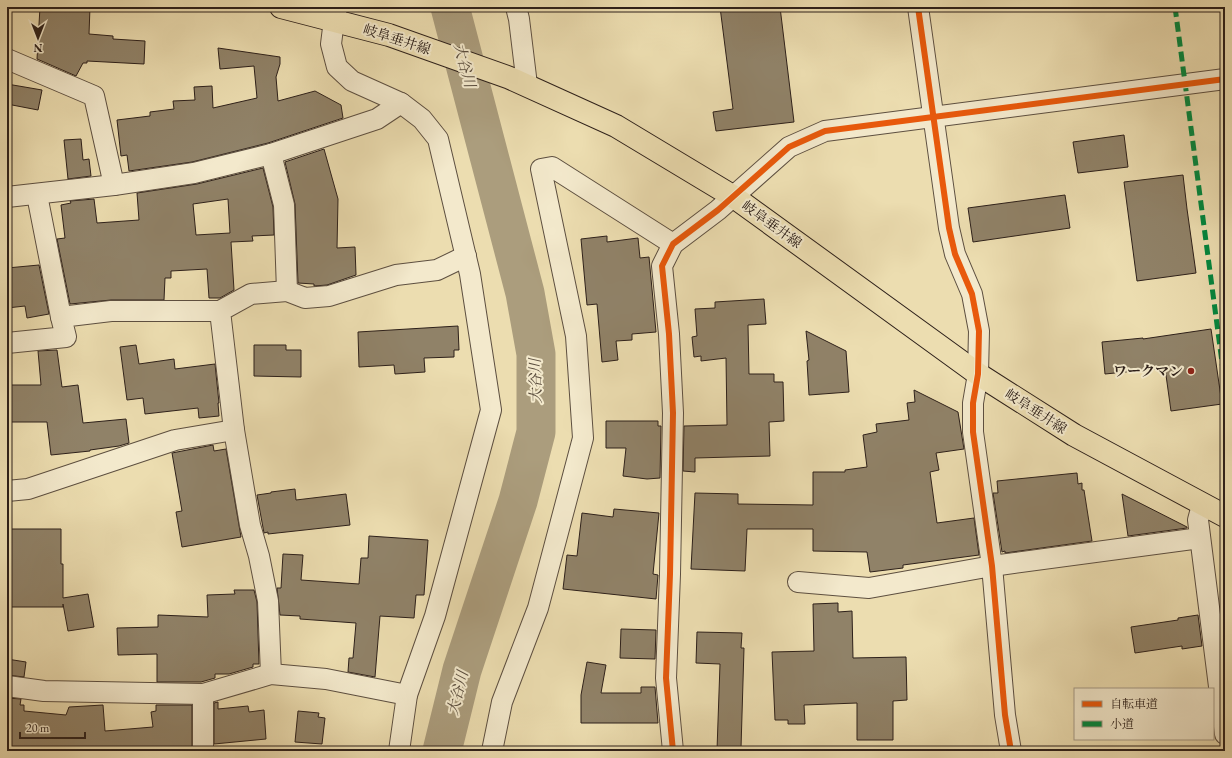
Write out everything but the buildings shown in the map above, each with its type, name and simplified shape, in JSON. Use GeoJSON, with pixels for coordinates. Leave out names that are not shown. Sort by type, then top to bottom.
{"type":"FeatureCollection","features":[{"type":"Feature","properties":{"kind":"main road","name":"岐阜垂井線"},"geometry":{"type":"LineString","coordinates":[[281,7],[335,14],[519,82],[616,126],[734,197],[978,374],[1074,435],[1225,516]]}},
{"type":"Feature","properties":{"kind":"street"},"geometry":{"type":"LineString","coordinates":[[516,7],[519,19],[519,82]]}},
{"type":"Feature","properties":{"kind":"street"},"geometry":{"type":"LineString","coordinates":[[918,7],[932,118],[949,228],[955,254],[972,294],[979,331],[978,374],[973,403],[973,432],[992,566],[1005,715],[1010,751]]}},
{"type":"Feature","properties":{"kind":"street"},"geometry":{"type":"LineString","coordinates":[[335,14],[331,44],[337,67],[352,81],[401,103],[422,119],[438,139],[470,274],[491,410],[435,616],[407,695],[399,751]]}},
{"type":"Feature","properties":{"kind":"street"},"geometry":{"type":"LineString","coordinates":[[7,59],[94,96],[114,185]]}},
{"type":"Feature","properties":{"kind":"street"},"geometry":{"type":"LineString","coordinates":[[674,751],[666,678],[670,574],[673,413],[669,334],[662,266],[673,244],[704,222],[734,197],[789,147],[825,131],[1225,79]]}},
{"type":"Feature","properties":{"kind":"street"},"geometry":{"type":"LineString","coordinates":[[7,197],[37,195],[194,173],[272,154],[377,119],[401,103]]}},
{"type":"Feature","properties":{"kind":"street"},"geometry":{"type":"LineString","coordinates":[[272,154],[284,205],[287,291]]}},
{"type":"Feature","properties":{"kind":"street"},"geometry":{"type":"LineString","coordinates":[[492,751],[502,702],[538,608],[583,438],[576,336],[541,169],[552,167],[673,244]]}},
{"type":"Feature","properties":{"kind":"street"},"geometry":{"type":"LineString","coordinates":[[7,344],[66,337],[37,195]]}},
{"type":"Feature","properties":{"kind":"street"},"geometry":{"type":"LineString","coordinates":[[61,317],[111,311],[220,311],[251,294],[287,291],[305,298],[329,296],[396,276],[437,270],[466,256]]}},
{"type":"Feature","properties":{"kind":"street"},"geometry":{"type":"LineString","coordinates":[[220,311],[234,430],[250,525],[259,556],[268,601],[271,674]]}},
{"type":"Feature","properties":{"kind":"street"},"geometry":{"type":"LineString","coordinates":[[7,491],[28,489],[175,440],[234,430]]}},
{"type":"Feature","properties":{"kind":"street"},"geometry":{"type":"LineString","coordinates":[[1202,505],[1198,520],[1225,734]]}},
{"type":"Feature","properties":{"kind":"street"},"geometry":{"type":"LineString","coordinates":[[798,582],[869,588],[992,566],[1200,538]]}},
{"type":"Feature","properties":{"kind":"street"},"geometry":{"type":"LineString","coordinates":[[7,686],[44,691],[203,694],[271,674],[326,679],[407,695]]}},
{"type":"Feature","properties":{"kind":"street"},"geometry":{"type":"LineString","coordinates":[[203,694],[203,751]]}},
{"type":"Feature","properties":{"kind":"waterway","name":"大谷川"},"geometry":{"type":"LineString","coordinates":[[442,751],[462,670],[518,501],[536,432],[536,354],[525,293],[450,7]]}},
{"type":"Feature","properties":{"kind":"marked path"},"geometry":{"type":"LineString","coordinates":[[1175,7],[1225,385]]}},
{"type":"Feature","properties":{"kind":"cycle path"},"geometry":{"type":"LineString","coordinates":[[918,7],[949,228],[955,254],[972,294],[979,331],[978,374],[973,403],[973,432],[992,566],[1005,715],[1011,751]]}},
{"type":"Feature","properties":{"kind":"cycle path"},"geometry":{"type":"LineString","coordinates":[[673,751],[666,678],[670,574],[673,413],[669,334],[662,266],[673,244],[718,210],[789,147],[825,131],[1225,79]]}},
{"type":"Feature","properties":{"kind":"place","name":"ワークマン"},"geometry":{"type":"Point","coordinates":[1191,371]}}]}
